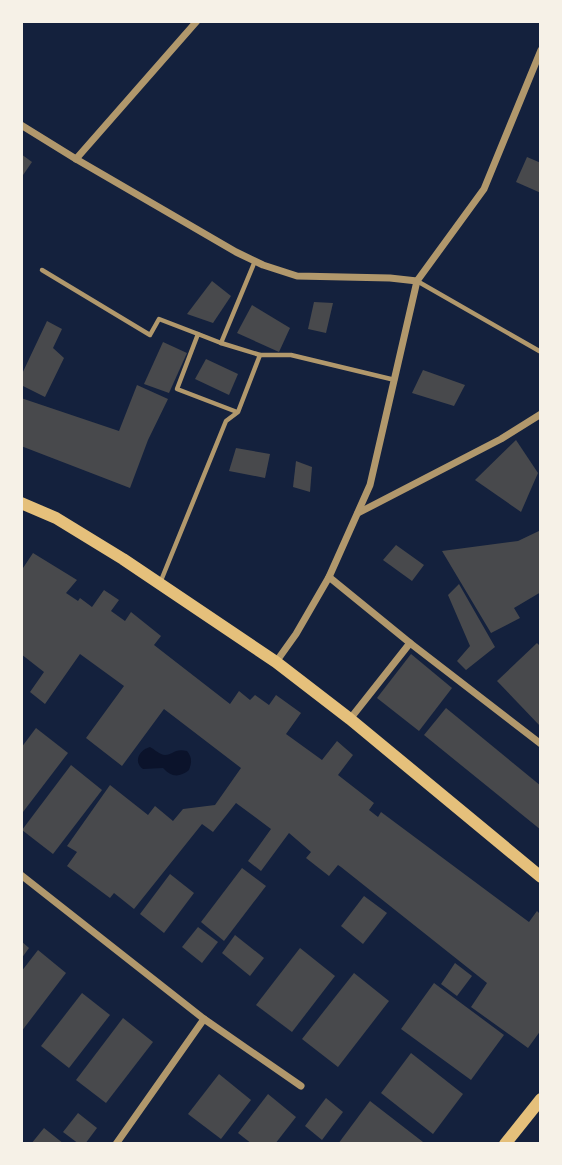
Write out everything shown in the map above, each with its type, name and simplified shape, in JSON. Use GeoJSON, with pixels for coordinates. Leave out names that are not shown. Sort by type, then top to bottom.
{"type":"FeatureCollection","features":[{"type":"Feature","properties":{"kind":"main road"},"geometry":{"type":"LineString","coordinates":[[21,503],[56,518],[160,583],[276,662],[350,719],[541,877]]}},
{"type":"Feature","properties":{"kind":"main road"},"geometry":{"type":"LineString","coordinates":[[505,1144],[541,1099]]}},
{"type":"Feature","properties":{"kind":"street"},"geometry":{"type":"LineString","coordinates":[[76,159],[197,21]]}},
{"type":"Feature","properties":{"kind":"street"},"geometry":{"type":"LineString","coordinates":[[276,662],[296,634],[329,577],[370,485],[417,281],[484,189],[541,50]]}},
{"type":"Feature","properties":{"kind":"street"},"geometry":{"type":"LineString","coordinates":[[21,125],[255,261],[297,276],[417,281]]}},
{"type":"Feature","properties":{"kind":"street"},"geometry":{"type":"LineString","coordinates":[[358,513],[501,439],[541,414]]}},
{"type":"Feature","properties":{"kind":"street"},"geometry":{"type":"LineString","coordinates":[[329,577],[541,744]]}},
{"type":"Feature","properties":{"kind":"street"},"geometry":{"type":"LineString","coordinates":[[350,719],[411,643]]}},
{"type":"Feature","properties":{"kind":"street"},"geometry":{"type":"LineString","coordinates":[[21,874],[204,1019],[301,1086]]}},
{"type":"Feature","properties":{"kind":"street"},"geometry":{"type":"LineString","coordinates":[[116,1144],[204,1019]]}},
{"type":"Feature","properties":{"kind":"lane"},"geometry":{"type":"LineString","coordinates":[[221,343],[255,261]]}},
{"type":"Feature","properties":{"kind":"lane"},"geometry":{"type":"LineString","coordinates":[[41,270],[150,335],[159,319],[260,355],[291,355],[395,380]]}},
{"type":"Feature","properties":{"kind":"lane"},"geometry":{"type":"LineString","coordinates":[[417,281],[541,352]]}},
{"type":"Feature","properties":{"kind":"lane"},"geometry":{"type":"LineString","coordinates":[[198,334],[177,389],[238,412]]}},
{"type":"Feature","properties":{"kind":"lane"},"geometry":{"type":"LineString","coordinates":[[160,583],[226,421],[238,412],[260,355]]}},
{"type":"Feature","properties":{"kind":"water"},"geometry":{"type":"Polygon","coordinates":[[[150,747],[165,755],[179,750],[187,751],[191,760],[189,770],[175,775],[163,768],[143,769],[138,763],[139,756],[150,747]]]}},
{"type":"Feature","properties":{"kind":"building"},"geometry":{"type":"Polygon","coordinates":[[[21,154],[32,162],[21,178],[21,154]]]}},
{"type":"Feature","properties":{"kind":"building"},"geometry":{"type":"Polygon","coordinates":[[[527,157],[541,163],[541,193],[516,182],[527,157]]]}},
{"type":"Feature","properties":{"kind":"building"},"geometry":{"type":"Polygon","coordinates":[[[212,281],[231,296],[213,323],[187,314],[212,281]]]}},
{"type":"Feature","properties":{"kind":"building"},"geometry":{"type":"Polygon","coordinates":[[[314,302],[333,303],[326,333],[308,329],[314,302]]]}},
{"type":"Feature","properties":{"kind":"building"},"geometry":{"type":"Polygon","coordinates":[[[252,305],[290,328],[279,352],[237,333],[252,305]]]}},
{"type":"Feature","properties":{"kind":"building"},"geometry":{"type":"Polygon","coordinates":[[[47,321],[62,329],[53,348],[64,358],[45,397],[21,385],[21,376],[47,321]]]}},
{"type":"Feature","properties":{"kind":"building"},"geometry":{"type":"Polygon","coordinates":[[[163,342],[187,353],[169,393],[144,384],[163,342]]]}},
{"type":"Feature","properties":{"kind":"building"},"geometry":{"type":"Polygon","coordinates":[[[206,359],[238,374],[229,395],[195,379],[206,359]]]}},
{"type":"Feature","properties":{"kind":"building"},"geometry":{"type":"Polygon","coordinates":[[[423,370],[465,385],[454,406],[412,393],[423,370]]]}},
{"type":"Feature","properties":{"kind":"building"},"geometry":{"type":"Polygon","coordinates":[[[137,385],[168,399],[148,440],[130,488],[21,446],[21,398],[119,431],[137,385]]]}},
{"type":"Feature","properties":{"kind":"building"},"geometry":{"type":"Polygon","coordinates":[[[516,440],[538,473],[521,512],[475,480],[516,440]]]}},
{"type":"Feature","properties":{"kind":"building"},"geometry":{"type":"Polygon","coordinates":[[[236,448],[270,454],[265,478],[229,471],[236,448]]]}},
{"type":"Feature","properties":{"kind":"building"},"geometry":{"type":"Polygon","coordinates":[[[296,461],[312,467],[310,492],[293,487],[296,461]]]}},
{"type":"Feature","properties":{"kind":"building"},"geometry":{"type":"Polygon","coordinates":[[[541,530],[541,592],[514,608],[520,618],[491,633],[442,551],[518,541],[541,530]]]}},
{"type":"Feature","properties":{"kind":"building"},"geometry":{"type":"Polygon","coordinates":[[[396,545],[424,565],[412,581],[383,560],[396,545]]]}},
{"type":"Feature","properties":{"kind":"building"},"geometry":{"type":"Polygon","coordinates":[[[33,553],[77,580],[66,593],[78,601],[80,598],[92,607],[104,590],[119,600],[111,611],[125,621],[131,612],[161,636],[154,645],[230,704],[239,691],[250,700],[255,695],[269,705],[276,695],[301,713],[286,734],[322,760],[337,741],[353,755],[338,775],[374,803],[369,810],[378,817],[381,812],[529,922],[537,911],[541,915],[541,1030],[528,1048],[471,1007],[487,983],[341,867],[338,865],[329,876],[306,858],[311,852],[289,833],[261,871],[248,861],[271,829],[236,803],[213,832],[202,824],[134,909],[114,893],[110,898],[67,866],[77,852],[67,846],[110,785],[148,815],[155,806],[173,821],[183,809],[215,805],[241,768],[164,709],[122,766],[86,738],[124,686],[80,654],[45,704],[30,692],[44,672],[21,654],[21,571],[33,553]]]}},
{"type":"Feature","properties":{"kind":"building"},"geometry":{"type":"Polygon","coordinates":[[[459,584],[495,647],[466,670],[457,661],[470,646],[448,595],[459,584]]]}},
{"type":"Feature","properties":{"kind":"building"},"geometry":{"type":"Polygon","coordinates":[[[537,643],[541,647],[541,727],[497,681],[537,643]]]}},
{"type":"Feature","properties":{"kind":"building"},"geometry":{"type":"Polygon","coordinates":[[[411,654],[452,688],[419,731],[377,698],[411,654]]]}},
{"type":"Feature","properties":{"kind":"building"},"geometry":{"type":"Polygon","coordinates":[[[446,708],[541,786],[541,830],[424,735],[446,708]]]}},
{"type":"Feature","properties":{"kind":"building"},"geometry":{"type":"Polygon","coordinates":[[[36,728],[68,753],[23,812],[21,748],[36,728]]]}},
{"type":"Feature","properties":{"kind":"building"},"geometry":{"type":"Polygon","coordinates":[[[71,765],[102,790],[53,854],[22,830],[71,765]]]}},
{"type":"Feature","properties":{"kind":"building"},"geometry":{"type":"Polygon","coordinates":[[[242,868],[266,886],[224,941],[201,922],[242,868]]]}},
{"type":"Feature","properties":{"kind":"building"},"geometry":{"type":"Polygon","coordinates":[[[170,874],[194,893],[164,933],[140,914],[170,874]]]}},
{"type":"Feature","properties":{"kind":"building"},"geometry":{"type":"Polygon","coordinates":[[[364,896],[387,913],[363,944],[341,926],[364,896]]]}},
{"type":"Feature","properties":{"kind":"building"},"geometry":{"type":"Polygon","coordinates":[[[198,927],[218,942],[202,963],[182,947],[198,927]]]}},
{"type":"Feature","properties":{"kind":"building"},"geometry":{"type":"Polygon","coordinates":[[[235,935],[264,958],[250,976],[222,953],[235,935]]]}},
{"type":"Feature","properties":{"kind":"building"},"geometry":{"type":"Polygon","coordinates":[[[21,941],[29,948],[21,959],[21,941]]]}},
{"type":"Feature","properties":{"kind":"building"},"geometry":{"type":"Polygon","coordinates":[[[300,948],[335,976],[292,1032],[256,1005],[300,948]]]}},
{"type":"Feature","properties":{"kind":"building"},"geometry":{"type":"Polygon","coordinates":[[[38,950],[66,973],[21,1032],[21,972],[38,950]]]}},
{"type":"Feature","properties":{"kind":"building"},"geometry":{"type":"Polygon","coordinates":[[[455,963],[472,976],[457,996],[441,984],[455,963]]]}},
{"type":"Feature","properties":{"kind":"building"},"geometry":{"type":"Polygon","coordinates":[[[354,973],[389,1001],[338,1067],[302,1039],[354,973]]]}},
{"type":"Feature","properties":{"kind":"building"},"geometry":{"type":"Polygon","coordinates":[[[434,983],[504,1035],[471,1080],[401,1029],[434,983]]]}},
{"type":"Feature","properties":{"kind":"building"},"geometry":{"type":"Polygon","coordinates":[[[82,993],[110,1015],[69,1068],[41,1046],[82,993]]]}},
{"type":"Feature","properties":{"kind":"building"},"geometry":{"type":"Polygon","coordinates":[[[123,1018],[153,1042],[106,1103],[76,1080],[123,1018]]]}},
{"type":"Feature","properties":{"kind":"building"},"geometry":{"type":"Polygon","coordinates":[[[411,1053],[463,1094],[433,1134],[381,1093],[411,1053]]]}},
{"type":"Feature","properties":{"kind":"building"},"geometry":{"type":"Polygon","coordinates":[[[219,1074],[251,1100],[221,1139],[188,1114],[219,1074]]]}},
{"type":"Feature","properties":{"kind":"building"},"geometry":{"type":"Polygon","coordinates":[[[268,1094],[296,1117],[275,1144],[252,1144],[238,1133],[268,1094]]]}},
{"type":"Feature","properties":{"kind":"building"},"geometry":{"type":"Polygon","coordinates":[[[326,1098],[343,1112],[322,1140],[305,1126],[326,1098]]]}},
{"type":"Feature","properties":{"kind":"building"},"geometry":{"type":"Polygon","coordinates":[[[370,1101],[423,1142],[338,1144],[370,1101]]]}},
{"type":"Feature","properties":{"kind":"building"},"geometry":{"type":"Polygon","coordinates":[[[78,1113],[97,1128],[85,1144],[79,1144],[63,1132],[78,1113]]]}},
{"type":"Feature","properties":{"kind":"building"},"geometry":{"type":"Polygon","coordinates":[[[44,1128],[64,1144],[31,1144],[44,1128]]]}}]}
